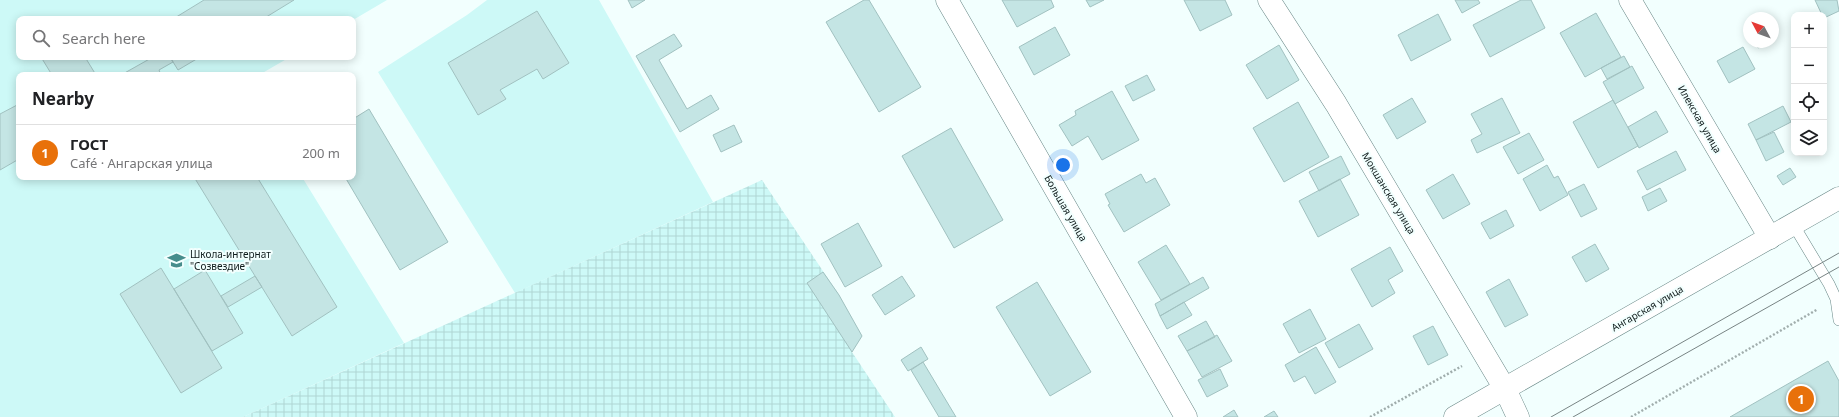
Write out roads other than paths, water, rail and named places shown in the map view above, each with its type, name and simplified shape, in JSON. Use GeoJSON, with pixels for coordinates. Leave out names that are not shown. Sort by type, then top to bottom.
{"type":"FeatureCollection","features":[{"type":"Feature","properties":{"kind":"street","name":"Большая улица"},"geometry":{"type":"LineString","coordinates":[[947,0],[1186,417]]}},
{"type":"Feature","properties":{"kind":"street","name":"Мокшанская улица"},"geometry":{"type":"LineString","coordinates":[[1270,0],[1336,104],[1505,389],[1518,417]]}},
{"type":"Feature","properties":{"kind":"street","name":"Илекская улица"},"geometry":{"type":"LineString","coordinates":[[1630,0],[1770,238]]}},
{"type":"Feature","properties":{"kind":"street","name":"Ангарская улица"},"geometry":{"type":"LineString","coordinates":[[1455,417],[1839,198]]}},
{"type":"Feature","properties":{"kind":"lane"},"geometry":{"type":"LineString","coordinates":[[1793,224],[1829,284],[1836,299],[1839,320]]}},
{"type":"Feature","properties":{"kind":"tram line"},"geometry":{"type":"LineString","coordinates":[[1551,417],[1839,253]]}},
{"type":"Feature","properties":{"kind":"tram line"},"geometry":{"type":"LineString","coordinates":[[1573,417],[1839,267]]}},
{"type":"Feature","properties":{"kind":"place","name":"Школа-интернат \"Созвездие\""},"geometry":{"type":"Point","coordinates":[177,260]}},
{"type":"Feature","properties":{"kind":"place","name":"ГОСТ"},"geometry":{"type":"Point","coordinates":[1801,399]}}]}
